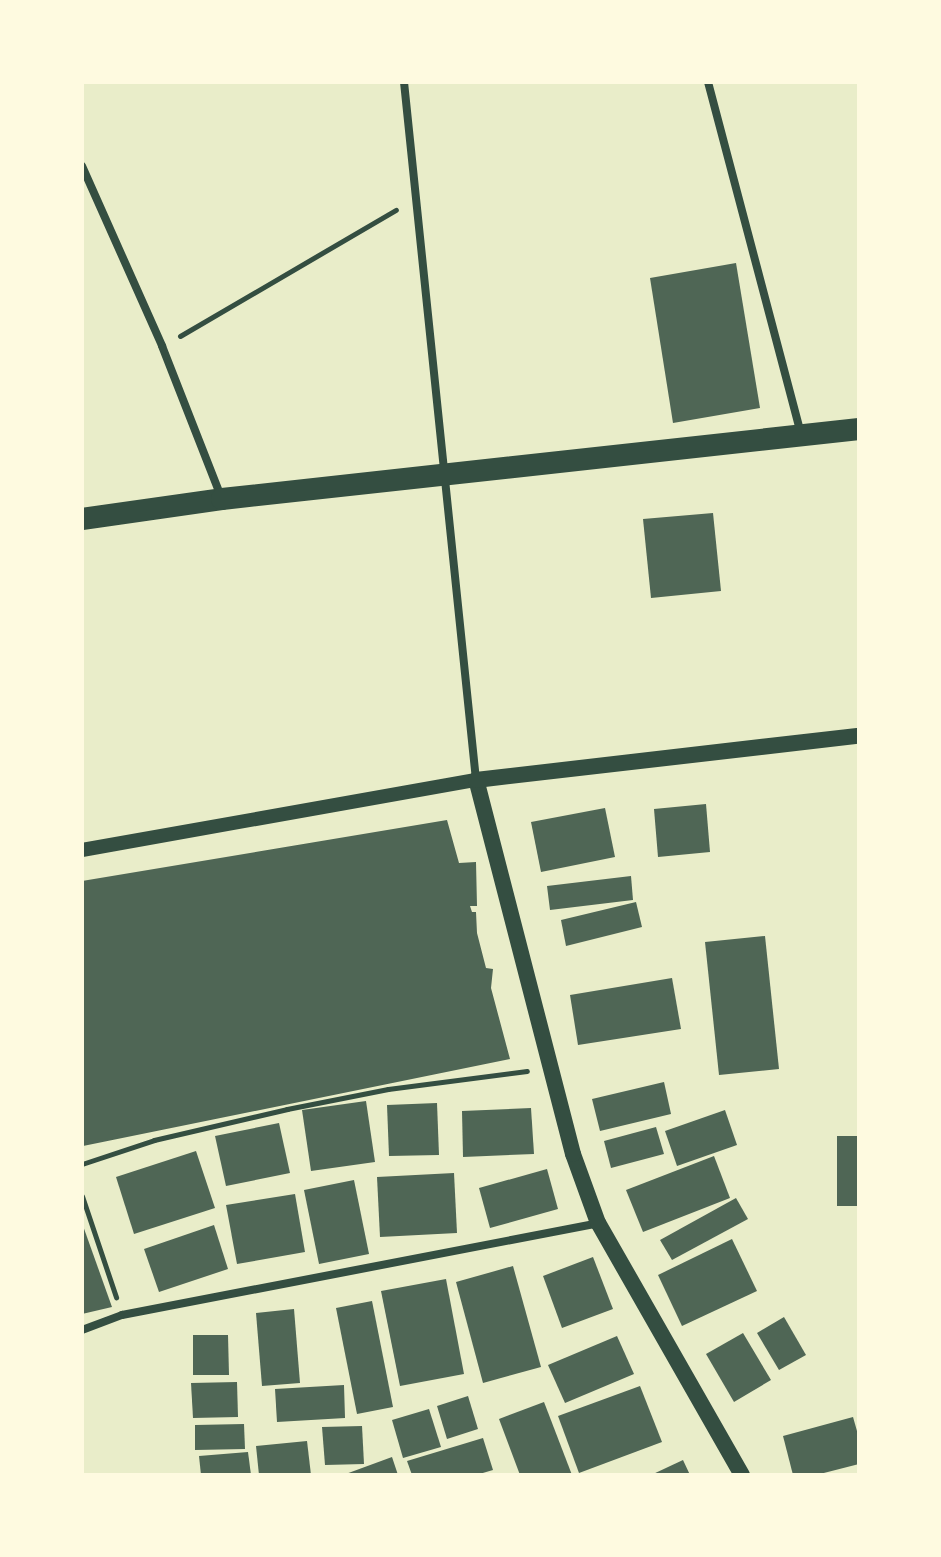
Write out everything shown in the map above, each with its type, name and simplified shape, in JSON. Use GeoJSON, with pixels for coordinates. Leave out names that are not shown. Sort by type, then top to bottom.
{"type":"FeatureCollection","features":[{"type":"Feature","properties":{"kind":"highway"},"geometry":{"type":"LineString","coordinates":[[82,519],[222,499],[859,429]]}},
{"type":"Feature","properties":{"kind":"main road"},"geometry":{"type":"LineString","coordinates":[[742,1475],[598,1223],[573,1154],[476,780],[859,736]]}},
{"type":"Feature","properties":{"kind":"street"},"geometry":{"type":"LineString","coordinates":[[82,850],[476,780],[419,197],[404,82]]}},
{"type":"Feature","properties":{"kind":"street"},"geometry":{"type":"LineString","coordinates":[[708,82],[802,436]]}},
{"type":"Feature","properties":{"kind":"street"},"geometry":{"type":"LineString","coordinates":[[82,166],[162,346],[222,499]]}},
{"type":"Feature","properties":{"kind":"street"},"geometry":{"type":"LineString","coordinates":[[82,1330],[122,1315],[598,1223]]}},
{"type":"Feature","properties":{"kind":"path"},"geometry":{"type":"LineString","coordinates":[[162,346],[419,197]]}},
{"type":"Feature","properties":{"kind":"path"},"geometry":{"type":"LineString","coordinates":[[82,1164],[154,1140],[287,1109],[388,1089],[551,1068]]}},
{"type":"Feature","properties":{"kind":"path"},"geometry":{"type":"LineString","coordinates":[[82,1196],[122,1315]]}},
{"type":"Feature","properties":{"kind":"building"},"geometry":{"type":"Polygon","coordinates":[[[736,263],[760,408],[673,423],[650,278],[736,263]]]}},
{"type":"Feature","properties":{"kind":"building"},"geometry":{"type":"Polygon","coordinates":[[[713,513],[721,591],[651,598],[643,519],[713,513]]]}},
{"type":"Feature","properties":{"kind":"building"},"geometry":{"type":"Polygon","coordinates":[[[706,804],[710,852],[658,857],[654,809],[706,804]]]}},
{"type":"Feature","properties":{"kind":"building"},"geometry":{"type":"Polygon","coordinates":[[[605,808],[615,857],[541,872],[531,822],[605,808]]]}},
{"type":"Feature","properties":{"kind":"building"},"geometry":{"type":"Polygon","coordinates":[[[447,820],[459,863],[476,862],[477,906],[470,906],[472,912],[476,912],[477,933],[486,968],[493,969],[491,988],[510,1059],[83,1146],[82,881],[447,820]]]}},
{"type":"Feature","properties":{"kind":"building"},"geometry":{"type":"Polygon","coordinates":[[[631,876],[633,900],[550,910],[547,886],[631,876]]]}},
{"type":"Feature","properties":{"kind":"building"},"geometry":{"type":"Polygon","coordinates":[[[636,902],[642,927],[566,946],[561,920],[636,902]]]}},
{"type":"Feature","properties":{"kind":"building"},"geometry":{"type":"Polygon","coordinates":[[[765,936],[779,1069],[719,1075],[705,942],[765,936]]]}},
{"type":"Feature","properties":{"kind":"building"},"geometry":{"type":"Polygon","coordinates":[[[672,978],[681,1029],[578,1045],[570,995],[672,978]]]}},
{"type":"Feature","properties":{"kind":"building"},"geometry":{"type":"Polygon","coordinates":[[[664,1082],[671,1114],[600,1131],[592,1099],[664,1082]]]}},
{"type":"Feature","properties":{"kind":"building"},"geometry":{"type":"Polygon","coordinates":[[[366,1101],[375,1162],[311,1171],[302,1110],[366,1101]]]}},
{"type":"Feature","properties":{"kind":"building"},"geometry":{"type":"Polygon","coordinates":[[[437,1103],[439,1155],[389,1156],[387,1105],[437,1103]]]}},
{"type":"Feature","properties":{"kind":"building"},"geometry":{"type":"Polygon","coordinates":[[[531,1108],[534,1154],[463,1157],[462,1111],[531,1108]]]}},
{"type":"Feature","properties":{"kind":"building"},"geometry":{"type":"Polygon","coordinates":[[[725,1110],[737,1145],[677,1166],[665,1131],[725,1110]]]}},
{"type":"Feature","properties":{"kind":"building"},"geometry":{"type":"Polygon","coordinates":[[[279,1123],[290,1173],[226,1186],[215,1136],[279,1123]]]}},
{"type":"Feature","properties":{"kind":"building"},"geometry":{"type":"Polygon","coordinates":[[[656,1127],[664,1154],[611,1168],[604,1141],[656,1127]]]}},
{"type":"Feature","properties":{"kind":"building"},"geometry":{"type":"Polygon","coordinates":[[[837,1136],[859,1136],[859,1206],[837,1206],[837,1136]]]}},
{"type":"Feature","properties":{"kind":"building"},"geometry":{"type":"Polygon","coordinates":[[[196,1151],[215,1208],[134,1234],[116,1177],[196,1151]]]}},
{"type":"Feature","properties":{"kind":"building"},"geometry":{"type":"Polygon","coordinates":[[[714,1156],[730,1198],[643,1232],[626,1190],[714,1156]]]}},
{"type":"Feature","properties":{"kind":"building"},"geometry":{"type":"Polygon","coordinates":[[[547,1169],[558,1209],[490,1228],[479,1188],[547,1169]]]}},
{"type":"Feature","properties":{"kind":"building"},"geometry":{"type":"Polygon","coordinates":[[[454,1173],[457,1233],[380,1237],[377,1177],[454,1173]]]}},
{"type":"Feature","properties":{"kind":"building"},"geometry":{"type":"Polygon","coordinates":[[[354,1180],[369,1254],[319,1264],[304,1190],[354,1180]]]}},
{"type":"Feature","properties":{"kind":"building"},"geometry":{"type":"Polygon","coordinates":[[[295,1194],[305,1252],[237,1264],[226,1205],[295,1194]]]}},
{"type":"Feature","properties":{"kind":"building"},"geometry":{"type":"Polygon","coordinates":[[[736,1198],[748,1219],[672,1260],[660,1240],[736,1198]]]}},
{"type":"Feature","properties":{"kind":"building"},"geometry":{"type":"Polygon","coordinates":[[[82,1223],[112,1307],[82,1314],[82,1223]]]}},
{"type":"Feature","properties":{"kind":"building"},"geometry":{"type":"Polygon","coordinates":[[[214,1225],[228,1269],[159,1292],[144,1249],[214,1225]]]}},
{"type":"Feature","properties":{"kind":"building"},"geometry":{"type":"Polygon","coordinates":[[[732,1239],[757,1291],[682,1326],[658,1275],[732,1239]]]}},
{"type":"Feature","properties":{"kind":"building"},"geometry":{"type":"Polygon","coordinates":[[[593,1257],[613,1309],[562,1328],[543,1276],[593,1257]]]}},
{"type":"Feature","properties":{"kind":"building"},"geometry":{"type":"Polygon","coordinates":[[[513,1266],[541,1367],[483,1383],[456,1282],[513,1266]]]}},
{"type":"Feature","properties":{"kind":"building"},"geometry":{"type":"Polygon","coordinates":[[[446,1279],[464,1374],[400,1386],[381,1291],[446,1279]]]}},
{"type":"Feature","properties":{"kind":"building"},"geometry":{"type":"Polygon","coordinates":[[[372,1301],[393,1407],[357,1414],[336,1308],[372,1301]]]}},
{"type":"Feature","properties":{"kind":"building"},"geometry":{"type":"Polygon","coordinates":[[[294,1309],[300,1383],[262,1386],[256,1313],[294,1309]]]}},
{"type":"Feature","properties":{"kind":"building"},"geometry":{"type":"Polygon","coordinates":[[[784,1317],[806,1355],[779,1370],[757,1333],[784,1317]]]}},
{"type":"Feature","properties":{"kind":"building"},"geometry":{"type":"Polygon","coordinates":[[[743,1333],[771,1380],[734,1402],[706,1354],[743,1333]]]}},
{"type":"Feature","properties":{"kind":"building"},"geometry":{"type":"Polygon","coordinates":[[[193,1335],[228,1335],[229,1375],[193,1375],[193,1335]]]}},
{"type":"Feature","properties":{"kind":"building"},"geometry":{"type":"Polygon","coordinates":[[[617,1336],[634,1374],[565,1403],[548,1365],[617,1336]]]}},
{"type":"Feature","properties":{"kind":"building"},"geometry":{"type":"Polygon","coordinates":[[[237,1382],[238,1417],[193,1418],[191,1383],[237,1382]]]}},
{"type":"Feature","properties":{"kind":"building"},"geometry":{"type":"Polygon","coordinates":[[[344,1385],[345,1418],[277,1422],[275,1389],[344,1385]]]}},
{"type":"Feature","properties":{"kind":"building"},"geometry":{"type":"Polygon","coordinates":[[[640,1386],[662,1442],[579,1473],[558,1416],[640,1386]]]}},
{"type":"Feature","properties":{"kind":"building"},"geometry":{"type":"Polygon","coordinates":[[[468,1396],[478,1429],[447,1439],[437,1406],[468,1396]]]}},
{"type":"Feature","properties":{"kind":"building"},"geometry":{"type":"Polygon","coordinates":[[[544,1402],[572,1475],[520,1475],[499,1419],[544,1402]]]}},
{"type":"Feature","properties":{"kind":"building"},"geometry":{"type":"Polygon","coordinates":[[[429,1409],[441,1447],[403,1458],[392,1420],[429,1409]]]}},
{"type":"Feature","properties":{"kind":"building"},"geometry":{"type":"Polygon","coordinates":[[[853,1417],[859,1438],[859,1464],[816,1475],[793,1475],[783,1436],[853,1417]]]}},
{"type":"Feature","properties":{"kind":"building"},"geometry":{"type":"Polygon","coordinates":[[[244,1424],[245,1449],[195,1450],[195,1425],[244,1424]]]}},
{"type":"Feature","properties":{"kind":"building"},"geometry":{"type":"Polygon","coordinates":[[[362,1426],[364,1464],[325,1465],[322,1427],[362,1426]]]}},
{"type":"Feature","properties":{"kind":"building"},"geometry":{"type":"Polygon","coordinates":[[[483,1438],[493,1470],[476,1475],[412,1475],[407,1461],[483,1438]]]}},
{"type":"Feature","properties":{"kind":"building"},"geometry":{"type":"Polygon","coordinates":[[[307,1441],[311,1475],[259,1475],[256,1446],[307,1441]]]}},
{"type":"Feature","properties":{"kind":"building"},"geometry":{"type":"Polygon","coordinates":[[[248,1452],[251,1475],[201,1475],[199,1456],[248,1452]]]}},
{"type":"Feature","properties":{"kind":"building"},"geometry":{"type":"Polygon","coordinates":[[[392,1457],[398,1475],[343,1475],[392,1457]]]}},
{"type":"Feature","properties":{"kind":"building"},"geometry":{"type":"Polygon","coordinates":[[[683,1460],[690,1475],[651,1475],[683,1460]]]}}]}
